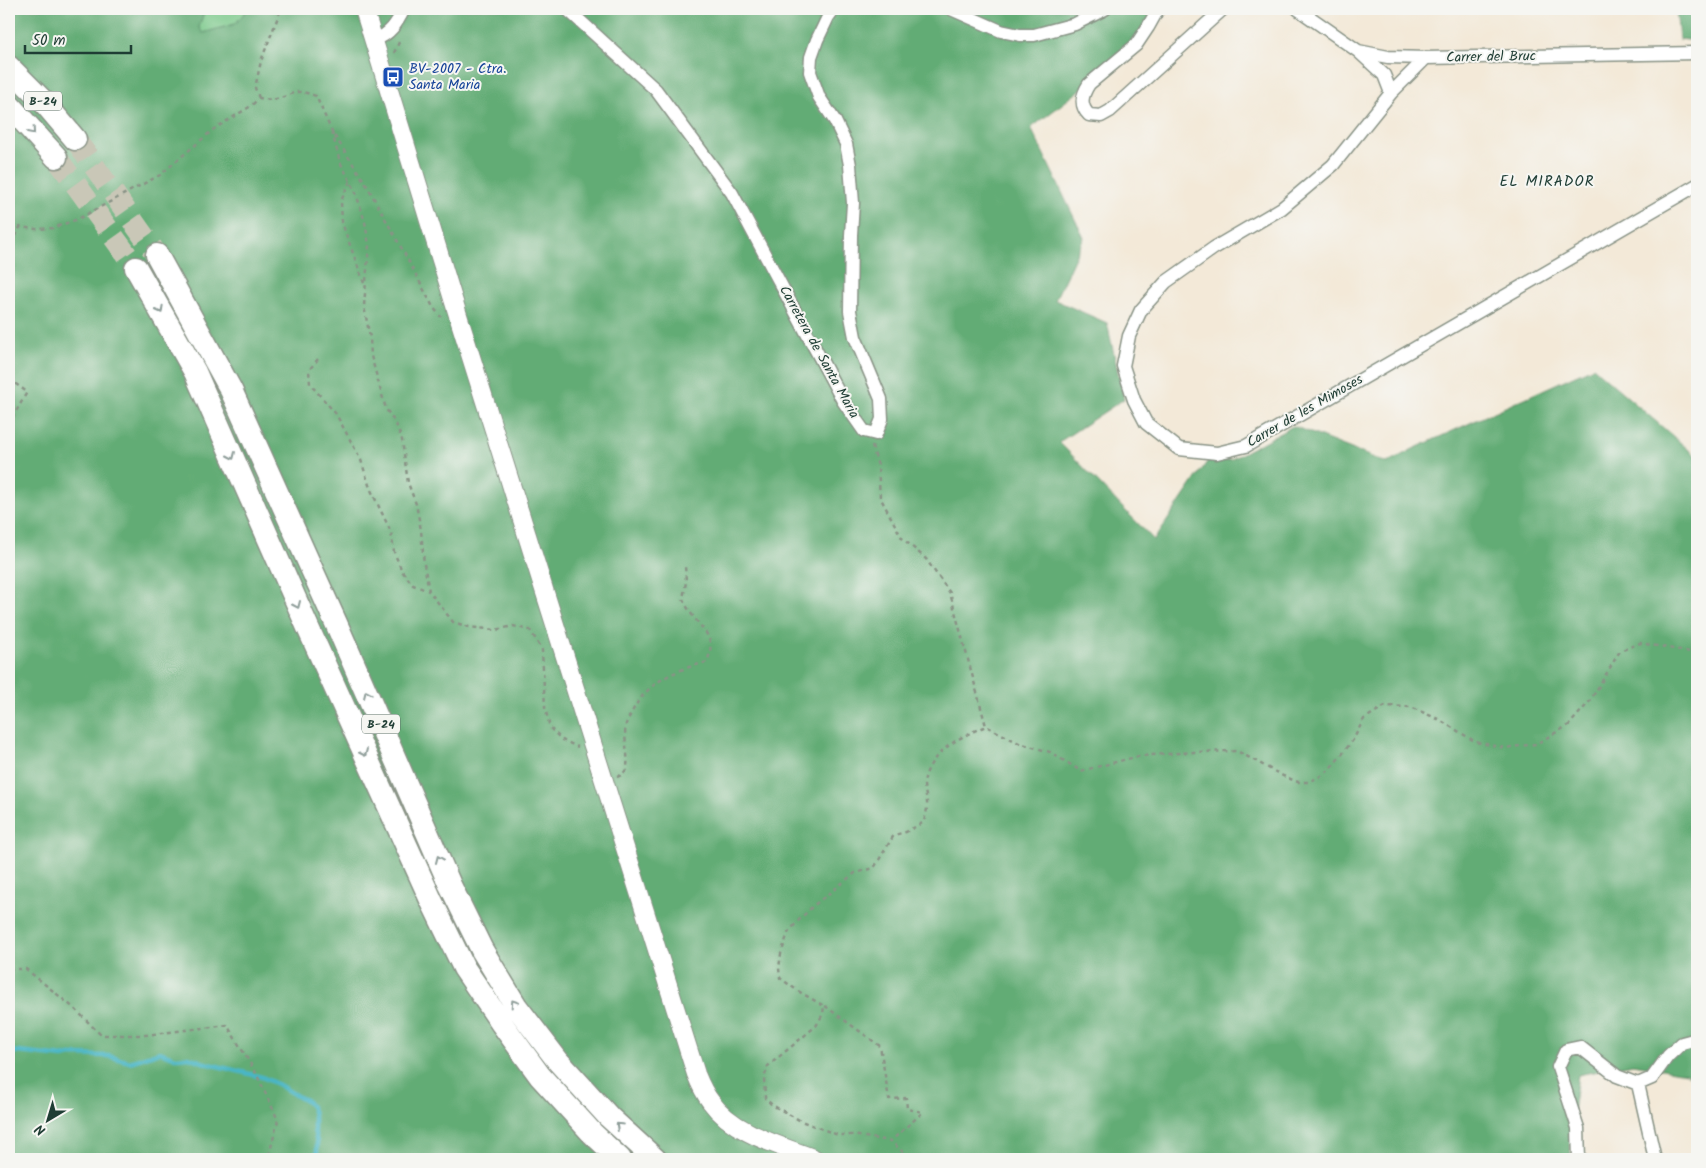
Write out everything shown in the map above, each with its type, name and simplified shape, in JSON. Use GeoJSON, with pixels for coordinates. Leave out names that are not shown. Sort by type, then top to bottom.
{"type":"FeatureCollection","features":[{"type":"Feature","properties":{"kind":"highway","name":"B-24"},"geometry":{"type":"LineString","coordinates":[[9,67],[42,100],[75,139]]}},
{"type":"Feature","properties":{"kind":"highway","name":"B-24"},"geometry":{"type":"LineString","coordinates":[[9,105],[56,157]]}},
{"type":"Feature","properties":{"kind":"highway","name":"B-24"},"geometry":{"type":"LineString","coordinates":[[156,255],[231,390],[340,632],[450,885],[482,950],[516,1006],[558,1061],[609,1117],[655,1159]]}},
{"type":"Feature","properties":{"kind":"highway","name":"B-24"},"geometry":{"type":"LineString","coordinates":[[136,268],[195,372],[312,639],[464,968],[540,1076],[592,1133],[620,1159]]}},
{"type":"Feature","properties":{"kind":"street"},"geometry":{"type":"LineString","coordinates":[[364,9],[689,1056],[702,1088],[711,1102],[731,1121],[758,1136],[815,1159]]}},
{"type":"Feature","properties":{"kind":"street"},"geometry":{"type":"LineString","coordinates":[[374,40],[390,32],[398,22],[404,9]]}},
{"type":"Feature","properties":{"kind":"street","name":"Carretera de Santa Maria"},"geometry":{"type":"LineString","coordinates":[[567,9],[656,90],[732,192],[843,401],[864,431],[876,434],[882,419],[881,399],[855,336],[850,311],[853,203],[850,165],[846,144],[835,121],[819,97],[810,72],[811,57],[817,40],[828,16],[834,9]]}},
{"type":"Feature","properties":{"kind":"street"},"geometry":{"type":"LineString","coordinates":[[951,9],[1001,31],[1034,35],[1075,24],[1104,9]]}},
{"type":"Feature","properties":{"kind":"street"},"geometry":{"type":"LineString","coordinates":[[1158,9],[1136,45],[1089,84],[1082,100],[1082,105],[1089,116],[1100,116],[1110,111],[1223,9]]}},
{"type":"Feature","properties":{"kind":"street","name":"Carrer del Bruc"},"geometry":{"type":"LineString","coordinates":[[1298,9],[1358,50],[1388,57],[1697,53]]}},
{"type":"Feature","properties":{"kind":"street"},"geometry":{"type":"LineString","coordinates":[[1358,50],[1384,75],[1391,93]]}},
{"type":"Feature","properties":{"kind":"street","name":"Carrer de les Mimoses"},"geometry":{"type":"LineString","coordinates":[[1426,58],[1391,93],[1333,165],[1282,208],[1214,248],[1166,282],[1140,310],[1129,336],[1123,366],[1134,400],[1146,423],[1179,449],[1217,453],[1246,446],[1697,185]]}},
{"type":"Feature","properties":{"kind":"street"},"geometry":{"type":"LineString","coordinates":[[1579,1159],[1578,1128],[1558,1067],[1566,1050],[1580,1047],[1617,1076],[1638,1084],[1652,1078],[1668,1056],[1682,1043],[1697,1039]]}},
{"type":"Feature","properties":{"kind":"street"},"geometry":{"type":"LineString","coordinates":[[1638,1084],[1655,1159]]}},
{"type":"Feature","properties":{"kind":"path"},"geometry":{"type":"LineString","coordinates":[[258,98],[255,88],[261,61],[281,9]]}},
{"type":"Feature","properties":{"kind":"path"},"geometry":{"type":"LineString","coordinates":[[258,98],[275,99],[303,91],[316,96],[332,132],[340,162],[350,181],[366,222],[369,244],[364,306],[370,338],[371,356],[386,410],[396,424],[402,440],[408,483],[416,504],[421,530],[429,591],[453,622],[469,627],[496,630],[513,626],[530,630],[542,650],[545,707],[550,728],[562,740],[575,746],[595,751]]}},
{"type":"Feature","properties":{"kind":"path"},"geometry":{"type":"LineString","coordinates":[[9,251],[20,227],[36,229],[53,228],[78,218],[160,175],[214,129],[251,106],[258,98]]}},
{"type":"Feature","properties":{"kind":"path"},"geometry":{"type":"LineString","coordinates":[[332,132],[366,184],[434,307],[444,320],[461,325]]}},
{"type":"Feature","properties":{"kind":"path"},"geometry":{"type":"LineString","coordinates":[[350,181],[341,201],[342,223],[365,287]]}},
{"type":"Feature","properties":{"kind":"path"},"geometry":{"type":"LineString","coordinates":[[318,359],[309,370],[310,384],[336,414],[360,460],[370,488],[391,532],[394,552],[402,571],[413,585],[429,591]]}},
{"type":"Feature","properties":{"kind":"path"},"geometry":{"type":"LineString","coordinates":[[9,379],[27,392],[9,424]]}},
{"type":"Feature","properties":{"kind":"path"},"geometry":{"type":"LineString","coordinates":[[868,432],[878,466],[880,497],[902,538],[926,559],[950,592],[986,726],[1019,743],[1050,752],[1081,772],[1139,756],[1237,751],[1284,776],[1298,782],[1309,782],[1324,774],[1340,758],[1353,740],[1364,719],[1385,706],[1411,707],[1438,719],[1476,742],[1505,748],[1536,744],[1569,725],[1590,701],[1620,651],[1640,643],[1691,652],[1697,656]]}},
{"type":"Feature","properties":{"kind":"path"},"geometry":{"type":"LineString","coordinates":[[605,784],[622,775],[627,768],[625,748],[626,724],[637,702],[646,690],[661,679],[693,665],[707,662],[710,655],[712,649],[705,630],[693,616],[683,599],[686,582],[685,565]]}},
{"type":"Feature","properties":{"kind":"path"},"geometry":{"type":"LineString","coordinates":[[891,1141],[923,1112],[907,1109],[906,1098],[889,1099],[880,1046],[824,1006],[780,978],[781,954],[788,933],[813,906],[855,873],[874,868],[894,835],[906,832],[924,822],[928,806],[924,785],[928,770],[948,746],[968,733],[986,726]]}},
{"type":"Feature","properties":{"kind":"path"},"geometry":{"type":"LineString","coordinates":[[9,969],[26,969],[74,1008],[101,1035],[146,1035],[227,1025],[256,1073],[278,1120],[268,1159]]}},
{"type":"Feature","properties":{"kind":"path"},"geometry":{"type":"LineString","coordinates":[[824,1006],[823,1014],[816,1026],[768,1066],[764,1078],[765,1098],[772,1105],[800,1122],[838,1134],[852,1134],[891,1141],[908,1159]]}},
{"type":"Feature","properties":{"kind":"green space"},"geometry":{"type":"Polygon","coordinates":[[[9,9],[205,9],[199,27],[203,33],[235,24],[248,9],[1170,9],[1079,91],[1031,128],[1084,238],[1055,300],[1107,323],[1124,399],[1059,442],[1154,540],[1209,459],[1230,460],[1293,426],[1387,463],[1413,449],[1593,367],[1697,457],[1697,1082],[1686,1073],[1633,1064],[1578,1075],[1570,1134],[1571,1159],[9,1159],[9,9]]]}},
{"type":"Feature","properties":{"kind":"green space"},"geometry":{"type":"Polygon","coordinates":[[[205,9],[248,9],[235,24],[203,33],[199,27],[205,9]]]}},
{"type":"Feature","properties":{"kind":"green space"},"geometry":{"type":"Polygon","coordinates":[[[1676,9],[1697,9],[1697,41],[1679,39],[1676,9]]]}},
{"type":"Feature","properties":{"kind":"waterway"},"geometry":{"type":"LineString","coordinates":[[9,1051],[63,1057],[70,1055],[108,1056],[130,1062],[160,1052],[176,1058],[189,1057],[205,1063],[262,1077],[306,1100],[312,1108],[317,1142],[317,1159]]}},
{"type":"Feature","properties":{"kind":"tunnel"},"geometry":{"type":"LineString","coordinates":[[75,139],[157,255]]}},
{"type":"Feature","properties":{"kind":"tunnel"},"geometry":{"type":"LineString","coordinates":[[56,157],[136,268]]}},
{"type":"Feature","properties":{"kind":"place","name":"BV-2007 - Ctra. Santa Maria"},"geometry":{"type":"Point","coordinates":[393,77]}},
{"type":"Feature","properties":{"kind":"district","name":"EL MIRADOR"},"geometry":{"type":"Point","coordinates":[1547,182]}}]}
